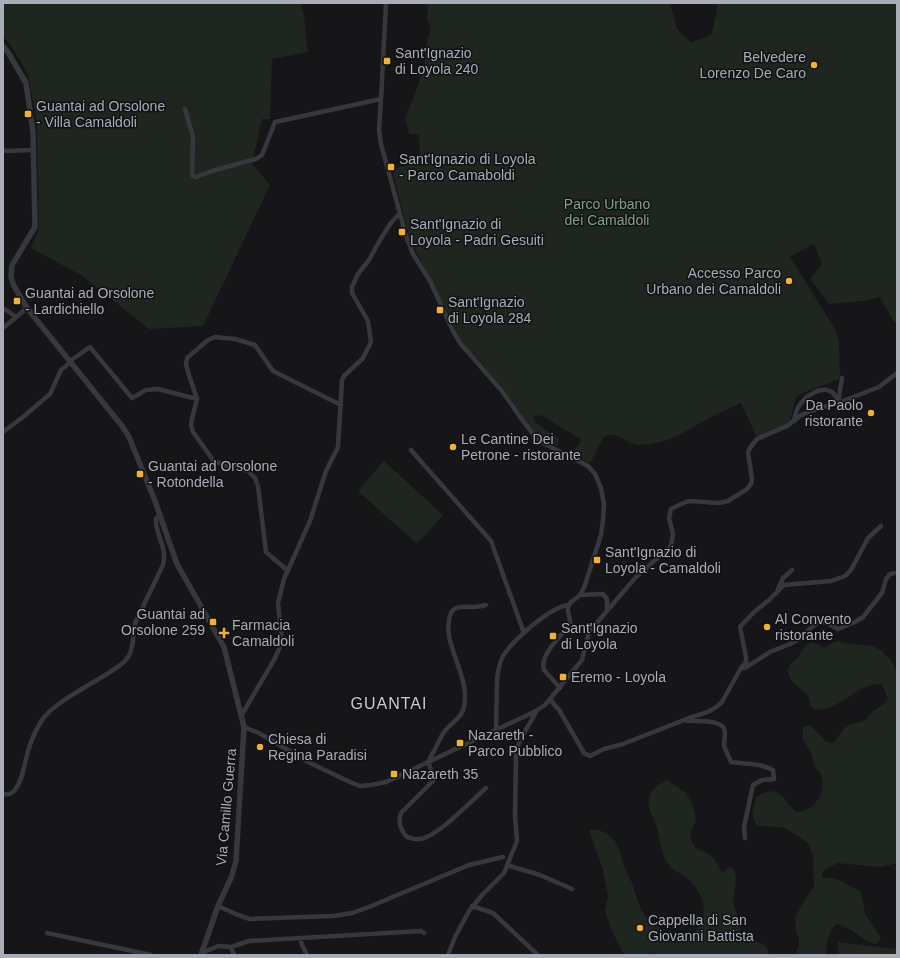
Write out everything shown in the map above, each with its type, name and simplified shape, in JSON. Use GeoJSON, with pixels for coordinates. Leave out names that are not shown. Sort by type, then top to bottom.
{"type":"FeatureCollection","features":[{"type":"Feature","properties":{"kind":"street"},"geometry":{"type":"LineString","coordinates":[[386,3],[381,99],[381,144],[399,214],[409,245],[430,281],[460,343],[502,391],[536,438],[588,466],[595,474],[601,488],[604,504],[603,520],[597,547],[584,588],[580,595],[568,605],[560,607],[540,619],[515,642],[503,656],[498,671],[496,730]]}},
{"type":"Feature","properties":{"kind":"street","name":"Via Camillo Guerra"},"geometry":{"type":"LineString","coordinates":[[3,46],[26,83],[33,132],[35,227],[12,265],[14,286],[27,308],[122,426],[129,437],[177,564],[224,647],[244,727],[236,861],[231,878],[218,906],[202,954]]}},
{"type":"Feature","properties":{"kind":"street"},"geometry":{"type":"LineString","coordinates":[[185,109],[193,137],[192,174],[196,177],[256,159],[262,155],[275,122],[381,99]]}},
{"type":"Feature","properties":{"kind":"street"},"geometry":{"type":"LineString","coordinates":[[3,150],[33,150]]}},
{"type":"Feature","properties":{"kind":"street"},"geometry":{"type":"LineString","coordinates":[[241,716],[280,647],[281,634],[278,603],[284,579],[310,521],[326,471],[338,447],[342,380],[344,376],[363,358],[371,342],[368,321],[352,294],[352,287],[358,274],[369,260],[390,224],[399,214]]}},
{"type":"Feature","properties":{"kind":"street"},"geometry":{"type":"LineString","coordinates":[[3,308],[16,317]]}},
{"type":"Feature","properties":{"kind":"street"},"geometry":{"type":"LineString","coordinates":[[3,328],[27,308]]}},
{"type":"Feature","properties":{"kind":"street"},"geometry":{"type":"LineString","coordinates":[[288,571],[266,552],[258,486],[255,478],[248,471],[220,464],[213,460],[193,432],[191,425],[197,399],[186,364],[187,358],[215,336],[235,339],[255,345],[273,371],[341,405]]}},
{"type":"Feature","properties":{"kind":"street"},"geometry":{"type":"LineString","coordinates":[[3,432],[50,394],[61,370],[90,347],[132,398],[146,390],[158,389],[197,399]]}},
{"type":"Feature","properties":{"kind":"street"},"geometry":{"type":"LineString","coordinates":[[244,727],[259,733],[308,762],[352,784],[360,786],[386,782],[536,711],[545,706],[582,660],[589,632],[607,610],[640,573],[671,546],[673,534],[669,518],[672,509],[689,501],[718,503],[728,501],[747,489],[752,479],[748,452],[753,442],[776,432],[810,411],[838,403],[879,387],[897,373]]}},
{"type":"Feature","properties":{"kind":"street"},"geometry":{"type":"LineString","coordinates":[[838,403],[842,378]]}},
{"type":"Feature","properties":{"kind":"street"},"geometry":{"type":"LineString","coordinates":[[794,421],[799,405],[806,397],[814,393],[831,391],[838,403]]}},
{"type":"Feature","properties":{"kind":"street"},"geometry":{"type":"LineString","coordinates":[[411,450],[491,541],[524,634]]}},
{"type":"Feature","properties":{"kind":"street"},"geometry":{"type":"LineString","coordinates":[[3,794],[8,795],[14,791],[19,783],[29,747],[47,713],[113,670],[129,657],[132,650],[136,621],[163,565],[165,556],[156,526],[156,519],[159,515]]}},
{"type":"Feature","properties":{"kind":"street"},"geometry":{"type":"LineString","coordinates":[[550,699],[558,708],[584,753],[590,756],[604,749],[623,744],[684,720],[699,716],[717,707],[722,702],[741,668],[746,662],[740,627],[784,585],[831,581],[845,576],[851,570],[868,538],[881,526]]}},
{"type":"Feature","properties":{"kind":"street"},"geometry":{"type":"LineString","coordinates":[[776,592],[784,578],[792,570]]}},
{"type":"Feature","properties":{"kind":"street"},"geometry":{"type":"LineString","coordinates":[[741,668],[746,668],[770,652],[799,639],[818,623],[825,622],[838,629],[855,622],[863,616],[882,593],[886,579],[894,572]]}},
{"type":"Feature","properties":{"kind":"street"},"geometry":{"type":"LineString","coordinates":[[580,595],[603,594],[607,599],[607,610]]}},
{"type":"Feature","properties":{"kind":"street"},"geometry":{"type":"LineString","coordinates":[[486,605],[475,607],[464,606],[454,610],[451,613],[449,621],[449,634],[462,678],[465,696],[464,708],[458,719],[445,731],[441,737],[429,762],[434,780],[401,813],[400,827],[407,837],[418,839],[433,834],[486,788]]}},
{"type":"Feature","properties":{"kind":"street"},"geometry":{"type":"LineString","coordinates":[[560,688],[546,674],[542,667],[551,646],[570,624],[568,605]]}},
{"type":"Feature","properties":{"kind":"street"},"geometry":{"type":"LineString","coordinates":[[448,955],[460,926],[472,906],[504,873],[517,841],[515,759],[517,749],[524,733],[534,718],[536,711]]}},
{"type":"Feature","properties":{"kind":"street"},"geometry":{"type":"LineString","coordinates":[[684,720],[698,720],[721,725],[724,728],[725,733],[724,746],[732,762],[760,765],[773,770],[774,780],[762,780],[753,785],[744,828],[745,838]]}},
{"type":"Feature","properties":{"kind":"street"},"geometry":{"type":"LineString","coordinates":[[218,906],[238,915],[250,918],[318,916],[352,913],[369,908],[469,865],[503,858]]}},
{"type":"Feature","properties":{"kind":"street"},"geometry":{"type":"LineString","coordinates":[[507,865],[540,875],[572,889]]}},
{"type":"Feature","properties":{"kind":"street"},"geometry":{"type":"LineString","coordinates":[[472,906],[493,913],[538,955]]}},
{"type":"Feature","properties":{"kind":"street"},"geometry":{"type":"LineString","coordinates":[[47,932],[152,955]]}},
{"type":"Feature","properties":{"kind":"street"},"geometry":{"type":"LineString","coordinates":[[202,954],[218,946],[231,946],[249,941],[374,933],[424,932]]}},
{"type":"Feature","properties":{"kind":"street"},"geometry":{"type":"LineString","coordinates":[[300,938],[307,955]]}},
{"type":"Feature","properties":{"kind":"street"},"geometry":{"type":"LineString","coordinates":[[231,946],[234,955]]}},
{"type":"Feature","properties":{"kind":"green space"},"geometry":{"type":"Polygon","coordinates":[[[3,3],[301,3],[308,52],[272,59],[270,119],[262,119],[252,164],[270,185],[203,326],[149,329],[81,275],[31,248],[39,229],[37,124],[28,74],[10,44],[3,36],[3,3]]]}},
{"type":"Feature","properties":{"kind":"green space","name":"Parco Urbano dei Camaldoli"},"geometry":{"type":"Polygon","coordinates":[[[423,3],[670,3],[677,29],[691,43],[711,35],[717,12],[717,3],[897,3],[897,323],[894,322],[880,297],[863,301],[829,304],[810,279],[822,264],[814,244],[790,257],[835,329],[839,343],[840,379],[800,394],[795,399],[790,421],[785,425],[757,437],[741,403],[716,414],[678,435],[660,442],[639,445],[616,436],[608,435],[603,438],[590,463],[572,454],[582,440],[541,415],[533,417],[536,423],[559,439],[558,446],[548,443],[533,432],[503,388],[464,344],[409,237],[392,169],[420,162],[419,134],[409,134],[405,117],[425,65],[425,50],[431,28],[427,20],[428,5],[423,3]]]}},
{"type":"Feature","properties":{"kind":"green space"},"geometry":{"type":"Polygon","coordinates":[[[384,461],[443,515],[417,544],[358,491],[384,461]]]}},
{"type":"Feature","properties":{"kind":"green space"},"geometry":{"type":"Polygon","coordinates":[[[837,641],[873,646],[891,660],[897,673],[897,863],[881,867],[837,863],[823,871],[822,877],[837,879],[861,892],[865,914],[881,938],[876,944],[837,924],[831,930],[828,938],[826,955],[795,955],[799,945],[799,938],[796,932],[795,918],[814,886],[813,856],[808,843],[785,828],[757,826],[753,818],[753,809],[756,797],[771,791],[780,794],[796,812],[811,806],[817,801],[823,787],[820,772],[814,766],[811,752],[803,740],[803,727],[810,725],[826,742],[833,743],[844,729],[849,725],[864,721],[873,711],[885,703],[888,698],[882,685],[876,685],[864,688],[843,701],[829,707],[816,710],[810,706],[810,700],[807,695],[791,679],[788,671],[789,666],[809,644],[813,642],[825,648],[837,641]]]}},
{"type":"Feature","properties":{"kind":"green space"},"geometry":{"type":"Polygon","coordinates":[[[667,780],[685,792],[693,805],[696,820],[690,834],[692,842],[696,848],[709,854],[722,872],[731,866],[735,873],[736,880],[733,902],[742,937],[748,941],[755,941],[765,945],[770,955],[659,955],[650,953],[647,955],[624,955],[612,931],[605,911],[608,897],[603,870],[589,830],[603,832],[615,841],[643,913],[649,921],[657,925],[668,937],[682,939],[692,935],[702,920],[704,912],[701,898],[697,890],[686,877],[673,870],[666,861],[657,828],[650,811],[649,797],[651,793],[656,787],[667,780]]]}},
{"type":"Feature","properties":{"kind":"green space"},"geometry":{"type":"Polygon","coordinates":[[[838,942],[897,949],[897,955],[839,955],[838,942]]]}},
{"type":"Feature","properties":{"kind":"place","name":"Sant'Ignazio di Loyola 240"},"geometry":{"type":"Point","coordinates":[387,61]}},
{"type":"Feature","properties":{"kind":"place","name":"Belvedere Lorenzo De Caro"},"geometry":{"type":"Point","coordinates":[814,65]}},
{"type":"Feature","properties":{"kind":"place","name":"Guantai ad Orsolone - Villa Camaldoli"},"geometry":{"type":"Point","coordinates":[28,114]}},
{"type":"Feature","properties":{"kind":"place","name":"Sant'Ignazio di Loyola - Parco Camaboldi"},"geometry":{"type":"Point","coordinates":[391,167]}},
{"type":"Feature","properties":{"kind":"place","name":"Sant'Ignazio di Loyola - Padri Gesuiti"},"geometry":{"type":"Point","coordinates":[402,232]}},
{"type":"Feature","properties":{"kind":"place","name":"Accesso Parco Urbano dei Camaldoli"},"geometry":{"type":"Point","coordinates":[789,281]}},
{"type":"Feature","properties":{"kind":"place","name":"Guantai ad Orsolone - Lardichiello"},"geometry":{"type":"Point","coordinates":[17,301]}},
{"type":"Feature","properties":{"kind":"place","name":"Sant'Ignazio di Loyola 284"},"geometry":{"type":"Point","coordinates":[440,310]}},
{"type":"Feature","properties":{"kind":"place","name":"Da Paolo ristorante"},"geometry":{"type":"Point","coordinates":[871,413]}},
{"type":"Feature","properties":{"kind":"place","name":"Le Cantine Dei Petrone - ristorante"},"geometry":{"type":"Point","coordinates":[453,447]}},
{"type":"Feature","properties":{"kind":"place","name":"Guantai ad Orsolone - Rotondella"},"geometry":{"type":"Point","coordinates":[140,474]}},
{"type":"Feature","properties":{"kind":"place","name":"Sant'Ignazio di Loyola - Camaldoli"},"geometry":{"type":"Point","coordinates":[597,560]}},
{"type":"Feature","properties":{"kind":"place","name":"Guantai ad Orsolone 259"},"geometry":{"type":"Point","coordinates":[213,622]}},
{"type":"Feature","properties":{"kind":"place","name":"Al Convento ristorante"},"geometry":{"type":"Point","coordinates":[767,627]}},
{"type":"Feature","properties":{"kind":"place","name":"Farmacia Camaldoli"},"geometry":{"type":"Point","coordinates":[224,633]}},
{"type":"Feature","properties":{"kind":"place","name":"Sant'Ignazio di Loyola"},"geometry":{"type":"Point","coordinates":[553,636]}},
{"type":"Feature","properties":{"kind":"place","name":"Eremo - Loyola"},"geometry":{"type":"Point","coordinates":[563,677]}},
{"type":"Feature","properties":{"kind":"place","name":"Nazareth - Parco Pubblico"},"geometry":{"type":"Point","coordinates":[460,743]}},
{"type":"Feature","properties":{"kind":"place","name":"Chiesa di Regina Paradisi"},"geometry":{"type":"Point","coordinates":[260,747]}},
{"type":"Feature","properties":{"kind":"place","name":"Nazareth 35"},"geometry":{"type":"Point","coordinates":[394,774]}},
{"type":"Feature","properties":{"kind":"place","name":"Cappella di San Giovanni Battista"},"geometry":{"type":"Point","coordinates":[640,928]}},
{"type":"Feature","properties":{"kind":"district","name":"GUANTAI"},"geometry":{"type":"Point","coordinates":[389,703]}}]}
